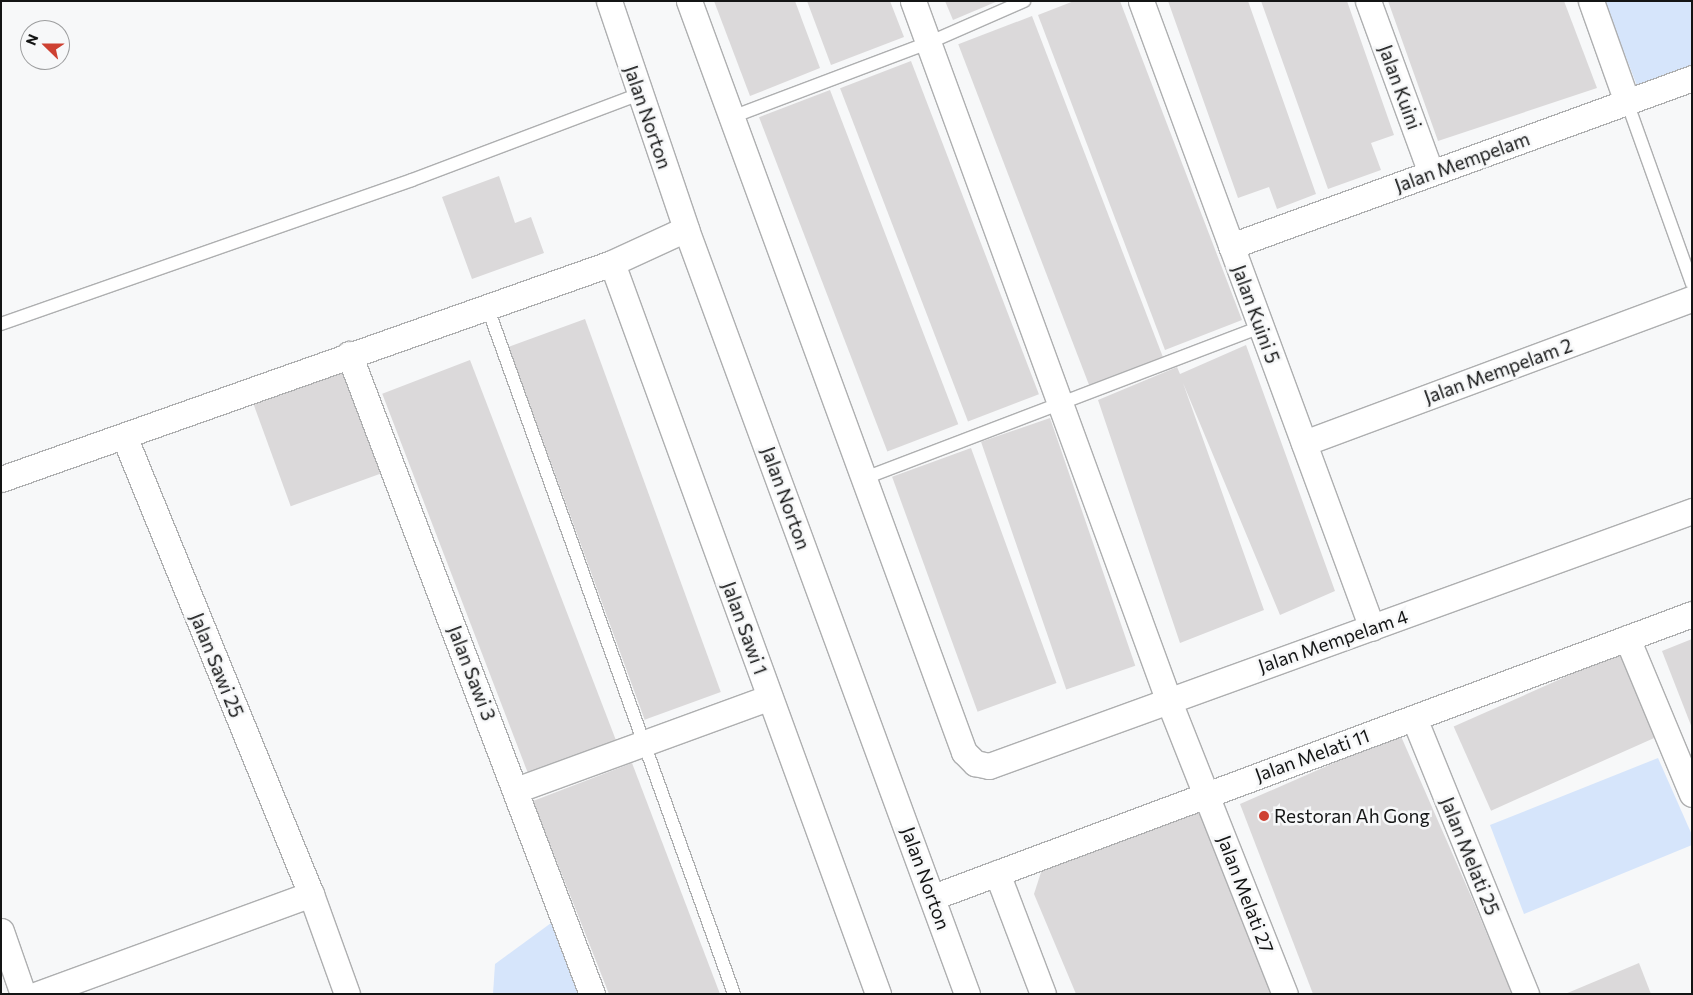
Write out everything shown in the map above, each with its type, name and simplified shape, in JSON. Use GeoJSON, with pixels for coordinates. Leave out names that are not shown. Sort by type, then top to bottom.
{"type":"FeatureCollection","features":[{"type":"Feature","properties":{"kind":"street","name":"Jalan Norton"},"geometry":{"type":"LineString","coordinates":[[609,1],[686,229],[933,897],[967,994]]}},
{"type":"Feature","properties":{"kind":"street"},"geometry":{"type":"LineString","coordinates":[[689,1],[865,478]]}},
{"type":"Feature","properties":{"kind":"street","name":"Jalan Melati 27"},"geometry":{"type":"LineString","coordinates":[[913,1],[1168,698],[1208,794],[1285,994]]}},
{"type":"Feature","properties":{"kind":"street","name":"Jalan Kuini 5"},"geometry":{"type":"LineString","coordinates":[[1141,1],[1372,628]]}},
{"type":"Feature","properties":{"kind":"street","name":"Jalan Kuini"},"geometry":{"type":"LineString","coordinates":[[1368,1],[1431,173]]}},
{"type":"Feature","properties":{"kind":"street"},"geometry":{"type":"LineString","coordinates":[[1591,1],[1627,102]]}},
{"type":"Feature","properties":{"kind":"street","name":"Jalan Mempelam"},"geometry":{"type":"LineString","coordinates":[[1231,246],[1692,78]]}},
{"type":"Feature","properties":{"kind":"street"},"geometry":{"type":"LineString","coordinates":[[1,479],[349,354],[612,263],[686,229]]}},
{"type":"Feature","properties":{"kind":"street","name":"Jalan Sawi 1"},"geometry":{"type":"LineString","coordinates":[[612,263],[878,994]]}},
{"type":"Feature","properties":{"kind":"street","name":"Jalan Mempelam 2"},"geometry":{"type":"LineString","coordinates":[[1304,443],[1692,299]]}},
{"type":"Feature","properties":{"kind":"street","name":"Jalan Sawi 3"},"geometry":{"type":"LineString","coordinates":[[349,354],[592,994]]}},
{"type":"Feature","properties":{"kind":"street","name":"Jalan Sawi 25"},"geometry":{"type":"LineString","coordinates":[[124,436],[311,894],[346,994]]}},
{"type":"Feature","properties":{"kind":"street","name":"Jalan Mempelam 4"},"geometry":{"type":"LineString","coordinates":[[865,478],[964,752],[974,763],[989,766],[1168,698],[1372,628],[1692,510]]}},
{"type":"Feature","properties":{"kind":"street","name":"Jalan Melati 11"},"geometry":{"type":"LineString","coordinates":[[933,897],[1692,614]]}},
{"type":"Feature","properties":{"kind":"street"},"geometry":{"type":"LineString","coordinates":[[1627,638],[1692,794]]}},
{"type":"Feature","properties":{"kind":"street"},"geometry":{"type":"LineString","coordinates":[[516,790],[770,697]]}},
{"type":"Feature","properties":{"kind":"street","name":"Jalan Melati 25"},"geometry":{"type":"LineString","coordinates":[[1414,718],[1526,994]]}},
{"type":"Feature","properties":{"kind":"street"},"geometry":{"type":"LineString","coordinates":[[997,873],[1043,994]]}},
{"type":"Feature","properties":{"kind":"street"},"geometry":{"type":"LineString","coordinates":[[38,994],[311,894]]}},
{"type":"Feature","properties":{"kind":"street"},"geometry":{"type":"LineString","coordinates":[[1,931],[6,955],[23,994]]}},
{"type":"Feature","properties":{"kind":"lane"},"geometry":{"type":"LineString","coordinates":[[732,117],[928,43],[1024,1]]}},
{"type":"Feature","properties":{"kind":"lane"},"geometry":{"type":"LineString","coordinates":[[1,324],[412,180],[640,94]]}},
{"type":"Feature","properties":{"kind":"lane"},"geometry":{"type":"LineString","coordinates":[[1627,102],[1692,284]]}},
{"type":"Feature","properties":{"kind":"lane"},"geometry":{"type":"LineString","coordinates":[[487,306],[734,994]]}},
{"type":"Feature","properties":{"kind":"lane"},"geometry":{"type":"LineString","coordinates":[[865,478],[1261,327]]}},
{"type":"Feature","properties":{"kind":"shaded area"},"geometry":{"type":"Polygon","coordinates":[[[1604,1],[1692,1],[1692,78],[1641,96],[1604,1]]]}},
{"type":"Feature","properties":{"kind":"shaded area"},"geometry":{"type":"Polygon","coordinates":[[[1658,758],[1692,835],[1692,845],[1524,914],[1490,825],[1658,758]]]}},
{"type":"Feature","properties":{"kind":"shaded area"},"geometry":{"type":"Polygon","coordinates":[[[562,915],[592,994],[493,994],[495,964],[562,915]]]}},
{"type":"Feature","properties":{"kind":"building"},"geometry":{"type":"Polygon","coordinates":[[[714,1],[795,1],[820,68],[750,96],[714,1]]]}},
{"type":"Feature","properties":{"kind":"building"},"geometry":{"type":"Polygon","coordinates":[[[807,1],[890,1],[904,37],[831,65],[807,1]]]}},
{"type":"Feature","properties":{"kind":"building"},"geometry":{"type":"Polygon","coordinates":[[[945,1],[998,1],[953,20],[945,1]]]}},
{"type":"Feature","properties":{"kind":"building"},"geometry":{"type":"Polygon","coordinates":[[[1074,1],[1120,1],[1242,320],[1165,350],[1038,15],[1074,1]]]}},
{"type":"Feature","properties":{"kind":"building"},"geometry":{"type":"Polygon","coordinates":[[[1168,1],[1248,1],[1316,194],[1277,209],[1269,187],[1238,198],[1168,1]]]}},
{"type":"Feature","properties":{"kind":"building"},"geometry":{"type":"Polygon","coordinates":[[[1261,1],[1347,1],[1394,135],[1371,143],[1381,170],[1328,189],[1261,1]]]}},
{"type":"Feature","properties":{"kind":"building"},"geometry":{"type":"Polygon","coordinates":[[[1388,1],[1564,1],[1597,88],[1438,141],[1388,1]]]}},
{"type":"Feature","properties":{"kind":"building"},"geometry":{"type":"Polygon","coordinates":[[[1032,16],[1163,357],[1089,385],[958,44],[1032,16]]]}},
{"type":"Feature","properties":{"kind":"building"},"geometry":{"type":"Polygon","coordinates":[[[911,61],[1039,394],[968,422],[840,88],[911,61]]]}},
{"type":"Feature","properties":{"kind":"building"},"geometry":{"type":"Polygon","coordinates":[[[830,90],[958,424],[887,451],[759,117],[830,90]]]}},
{"type":"Feature","properties":{"kind":"building"},"geometry":{"type":"Polygon","coordinates":[[[499,176],[515,223],[531,217],[544,253],[472,279],[442,197],[499,176]]]}},
{"type":"Feature","properties":{"kind":"building"},"geometry":{"type":"Polygon","coordinates":[[[585,319],[721,692],[645,720],[509,347],[585,319]]]}},
{"type":"Feature","properties":{"kind":"building"},"geometry":{"type":"Polygon","coordinates":[[[1246,345],[1335,591],[1280,615],[1183,383],[1264,610],[1180,643],[1098,400],[1177,367],[1180,374],[1246,345]]]}},
{"type":"Feature","properties":{"kind":"building"},"geometry":{"type":"Polygon","coordinates":[[[470,360],[616,740],[528,774],[382,394],[470,360]]]}},
{"type":"Feature","properties":{"kind":"building"},"geometry":{"type":"Polygon","coordinates":[[[344,372],[381,473],[291,506],[254,405],[344,372]]]}},
{"type":"Feature","properties":{"kind":"building"},"geometry":{"type":"Polygon","coordinates":[[[1050,418],[1135,666],[1066,689],[981,442],[1050,418]]]}},
{"type":"Feature","properties":{"kind":"building"},"geometry":{"type":"Polygon","coordinates":[[[971,448],[1057,683],[978,712],[892,477],[971,448]]]}},
{"type":"Feature","properties":{"kind":"building"},"geometry":{"type":"Polygon","coordinates":[[[1692,639],[1692,728],[1662,651],[1692,639]]]}},
{"type":"Feature","properties":{"kind":"building"},"geometry":{"type":"Polygon","coordinates":[[[1619,653],[1656,737],[1491,811],[1454,727],[1619,653]]]}},
{"type":"Feature","properties":{"kind":"building"},"geometry":{"type":"Polygon","coordinates":[[[1400,734],[1512,994],[1313,994],[1240,804],[1400,734]]]}},
{"type":"Feature","properties":{"kind":"building"},"geometry":{"type":"Polygon","coordinates":[[[632,763],[720,994],[609,994],[533,801],[632,763]]]}},
{"type":"Feature","properties":{"kind":"building"},"geometry":{"type":"Polygon","coordinates":[[[1193,808],[1209,821],[1275,994],[1076,994],[1034,894],[1044,863],[1193,808]]]}},
{"type":"Feature","properties":{"kind":"building"},"geometry":{"type":"Polygon","coordinates":[[[1639,963],[1651,994],[1565,994],[1639,963]]]}},
{"type":"Feature","properties":{"kind":"place","name":"Restoran Ah Gong"},"geometry":{"type":"Point","coordinates":[1264,816]}}]}
